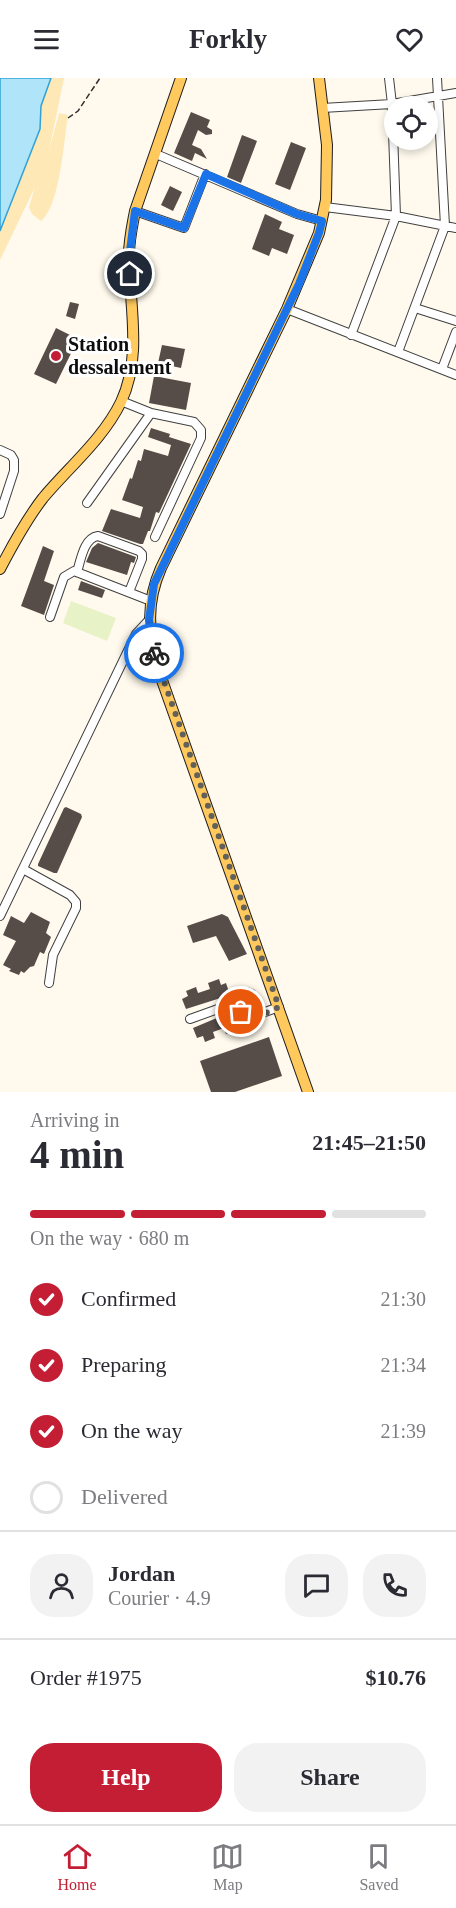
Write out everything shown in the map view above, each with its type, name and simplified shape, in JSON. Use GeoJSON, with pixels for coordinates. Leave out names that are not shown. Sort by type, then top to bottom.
{"type":"FeatureCollection","features":[{"type":"Feature","properties":{"kind":"main road"},"geometry":{"type":"LineString","coordinates":[[0,569],[30,516],[106,426],[121,401],[132,361],[134,336],[129,259],[135,211],[181,78]]}},
{"type":"Feature","properties":{"kind":"main road"},"geometry":{"type":"LineString","coordinates":[[308,1092],[158,669],[153,652],[149,620],[154,584],[161,568],[287,309],[319,233],[324,207],[327,145],[319,78]]}},
{"type":"Feature","properties":{"kind":"street"},"geometry":{"type":"LineString","coordinates":[[389,78],[391,96]]}},
{"type":"Feature","properties":{"kind":"street"},"geometry":{"type":"LineString","coordinates":[[398,352],[445,226],[437,78]]}},
{"type":"Feature","properties":{"kind":"street"},"geometry":{"type":"LineString","coordinates":[[439,96],[456,93]]}},
{"type":"Feature","properties":{"kind":"street"},"geometry":{"type":"LineString","coordinates":[[322,108],[384,104]]}},
{"type":"Feature","properties":{"kind":"street"},"geometry":{"type":"LineString","coordinates":[[351,335],[396,216],[394,150]]}},
{"type":"Feature","properties":{"kind":"street"},"geometry":{"type":"LineString","coordinates":[[156,154],[297,214],[322,221]]}},
{"type":"Feature","properties":{"kind":"street"},"geometry":{"type":"LineString","coordinates":[[135,211],[184,228],[206,174]]}},
{"type":"Feature","properties":{"kind":"street"},"geometry":{"type":"LineString","coordinates":[[324,207],[396,216],[456,228]]}},
{"type":"Feature","properties":{"kind":"street"},"geometry":{"type":"LineString","coordinates":[[416,308],[456,321]]}},
{"type":"Feature","properties":{"kind":"street"},"geometry":{"type":"LineString","coordinates":[[287,309],[456,375]]}},
{"type":"Feature","properties":{"kind":"street"},"geometry":{"type":"LineString","coordinates":[[442,369],[456,332]]}},
{"type":"Feature","properties":{"kind":"street"},"geometry":{"type":"LineString","coordinates":[[121,401],[151,413],[194,422],[201,434],[155,537]]}},
{"type":"Feature","properties":{"kind":"street"},"geometry":{"type":"LineString","coordinates":[[87,503],[151,413]]}},
{"type":"Feature","properties":{"kind":"street"},"geometry":{"type":"LineString","coordinates":[[0,450],[11,455],[15,465],[0,514]]}},
{"type":"Feature","properties":{"kind":"street"},"geometry":{"type":"LineString","coordinates":[[77,572],[88,541],[95,536],[139,551],[142,559],[129,592]]}},
{"type":"Feature","properties":{"kind":"street"},"geometry":{"type":"LineString","coordinates":[[50,617],[64,577],[70,572],[77,572],[151,601]]}},
{"type":"Feature","properties":{"kind":"street"},"geometry":{"type":"LineString","coordinates":[[0,916],[136,634],[149,620]]}},
{"type":"Feature","properties":{"kind":"street"},"geometry":{"type":"LineString","coordinates":[[22,869],[70,895],[76,902],[76,908],[53,955],[49,982]]}},
{"type":"Feature","properties":{"kind":"street"},"geometry":{"type":"LineString","coordinates":[[190,1019],[230,1005],[244,1016],[251,1017],[279,1007]]}},
{"type":"Feature","properties":{"kind":"path"},"geometry":{"type":"LineString","coordinates":[[68,117],[78,111],[100,78]]}},
{"type":"Feature","properties":{"kind":"sand"},"geometry":{"type":"Polygon","coordinates":[[[51,78],[64,78],[49,151],[59,113],[68,115],[57,187],[53,201],[41,221],[32,214],[29,207],[35,187],[0,260],[0,231],[40,129],[41,106],[51,78]]]}},
{"type":"Feature","properties":{"kind":"green space"},"geometry":{"type":"Polygon","coordinates":[[[71,601],[116,618],[107,641],[63,623],[71,601]]]}},
{"type":"Feature","properties":{"kind":"water"},"geometry":{"type":"Polygon","coordinates":[[[0,78],[51,78],[41,106],[40,129],[0,231],[0,78]]]}},
{"type":"Feature","properties":{"kind":"building"},"geometry":{"type":"Polygon","coordinates":[[[191,112],[210,120],[207,127],[212,130],[212,134],[206,135],[198,130],[192,145],[201,149],[207,159],[195,153],[192,161],[174,153],[191,112]]]}},
{"type":"Feature","properties":{"kind":"building"},"geometry":{"type":"Polygon","coordinates":[[[242,135],[257,141],[241,183],[227,177],[242,135]]]}},
{"type":"Feature","properties":{"kind":"building"},"geometry":{"type":"Polygon","coordinates":[[[291,142],[306,148],[290,190],[275,184],[291,142]]]}},
{"type":"Feature","properties":{"kind":"building"},"geometry":{"type":"Polygon","coordinates":[[[170,186],[182,192],[173,211],[161,205],[170,186]]]}},
{"type":"Feature","properties":{"kind":"building"},"geometry":{"type":"Polygon","coordinates":[[[265,214],[282,222],[279,229],[294,235],[287,254],[272,248],[269,256],[252,249],[265,214]]]}},
{"type":"Feature","properties":{"kind":"building"},"geometry":{"type":"Polygon","coordinates":[[[70,302],[79,304],[75,319],[66,316],[70,302]]]}},
{"type":"Feature","properties":{"kind":"building","name":"Station dessalement"},"geometry":{"type":"Polygon","coordinates":[[[56,328],[78,339],[56,384],[34,374],[56,328]]]}},
{"type":"Feature","properties":{"kind":"building"},"geometry":{"type":"Polygon","coordinates":[[[162,345],[185,349],[181,368],[158,363],[162,345]]]}},
{"type":"Feature","properties":{"kind":"building"},"geometry":{"type":"Polygon","coordinates":[[[154,376],[191,383],[186,410],[149,403],[154,376]]]}},
{"type":"Feature","properties":{"kind":"building"},"geometry":{"type":"Polygon","coordinates":[[[151,428],[191,444],[159,513],[156,512],[150,531],[143,544],[140,544],[102,531],[111,509],[140,518],[143,507],[122,500],[130,478],[132,479],[138,460],[141,461],[144,449],[168,456],[171,445],[148,437],[151,428]]]}},
{"type":"Feature","properties":{"kind":"building"},"geometry":{"type":"Polygon","coordinates":[[[98,543],[136,557],[134,563],[131,562],[127,575],[86,562],[92,548],[98,543]]]}},
{"type":"Feature","properties":{"kind":"building"},"geometry":{"type":"Polygon","coordinates":[[[43,546],[54,551],[44,581],[54,585],[44,615],[21,606],[43,546]]]}},
{"type":"Feature","properties":{"kind":"building"},"geometry":{"type":"Polygon","coordinates":[[[81,581],[105,590],[102,598],[78,590],[81,581]]]}},
{"type":"Feature","properties":{"kind":"building"},"geometry":{"type":"Polygon","coordinates":[[[66,807],[81,814],[82,817],[57,873],[54,873],[38,864],[66,807]]]}},
{"type":"Feature","properties":{"kind":"building"},"geometry":{"type":"Polygon","coordinates":[[[31,912],[50,922],[46,933],[51,937],[44,954],[40,952],[34,966],[24,973],[21,971],[19,975],[9,971],[11,969],[3,965],[16,941],[3,935],[11,916],[24,923],[31,912]]]}},
{"type":"Feature","properties":{"kind":"building"},"geometry":{"type":"Polygon","coordinates":[[[222,914],[228,917],[247,954],[229,961],[216,936],[193,943],[187,926],[222,914]]]}},
{"type":"Feature","properties":{"kind":"building"},"geometry":{"type":"Polygon","coordinates":[[[219,979],[221,985],[226,983],[230,995],[186,1009],[182,999],[188,996],[186,991],[196,987],[198,993],[210,989],[208,983],[219,979]]]}},
{"type":"Feature","properties":{"kind":"building"},"geometry":{"type":"Polygon","coordinates":[[[248,987],[255,990],[259,1004],[256,1002],[249,1008],[236,1000],[235,995],[241,989],[248,987]]]}},
{"type":"Feature","properties":{"kind":"building"},"geometry":{"type":"Polygon","coordinates":[[[231,1012],[240,1021],[235,1024],[237,1030],[226,1034],[224,1028],[213,1032],[215,1038],[205,1042],[203,1036],[197,1038],[193,1028],[231,1012]]]}},
{"type":"Feature","properties":{"kind":"building"},"geometry":{"type":"Polygon","coordinates":[[[269,1037],[282,1076],[235,1092],[211,1092],[200,1061],[269,1037]]]}},
{"type":"Feature","properties":{"kind":"way so far"},"geometry":{"type":"LineString","coordinates":[[154,653],[279,1007],[251,1017],[244,1016],[241,1012]]}},
{"type":"Feature","properties":{"kind":"place","name":"Station dessalement"},"geometry":{"type":"Point","coordinates":[56,356]}},
{"type":"Feature","properties":{"kind":"route"},"geometry":{"type":"LineString","coordinates":[[130,274],[129,259],[135,211],[184,228],[206,174],[297,214],[322,221],[299,284],[154,584],[149,620],[154,653]]}}]}
